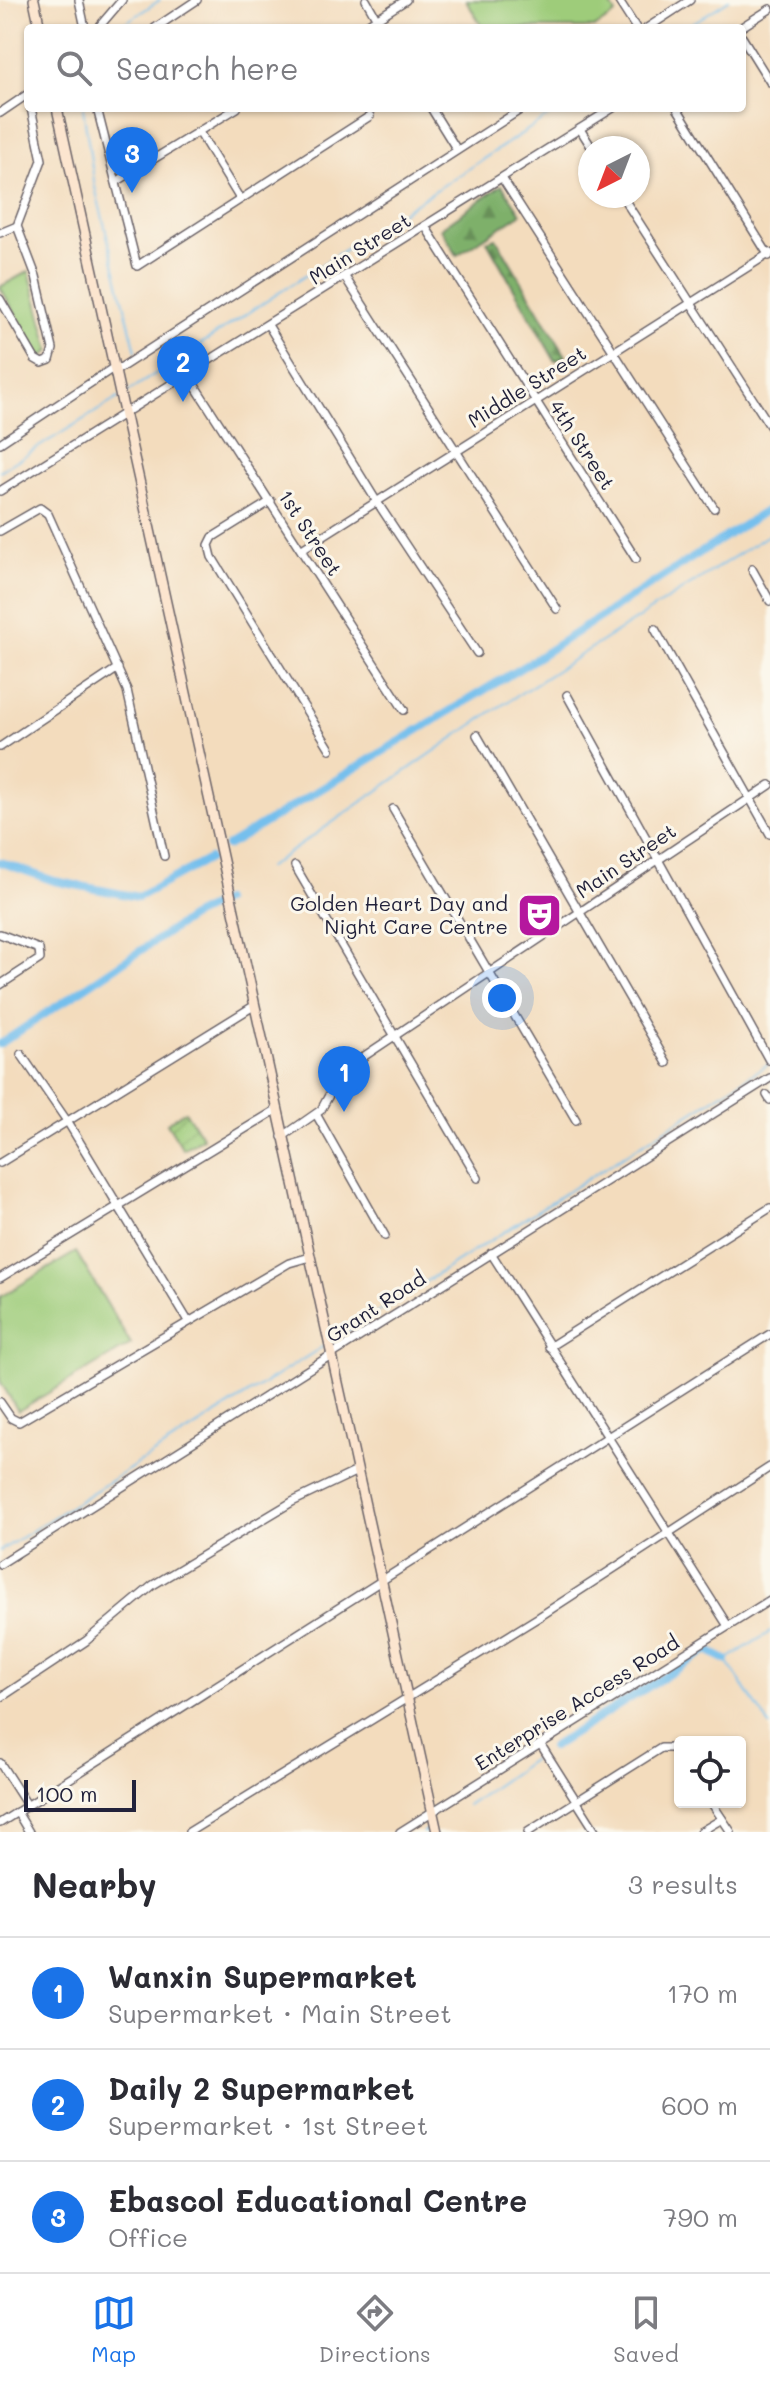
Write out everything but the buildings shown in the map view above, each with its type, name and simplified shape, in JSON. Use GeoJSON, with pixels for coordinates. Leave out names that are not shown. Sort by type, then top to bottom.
{"type":"FeatureCollection","features":[{"type":"Feature","properties":{"kind":"main road"},"geometry":{"type":"LineString","coordinates":[[34,0],[39,24]]}},
{"type":"Feature","properties":{"kind":"main road"},"geometry":{"type":"LineString","coordinates":[[58,112],[222,850],[273,1114],[282,1137],[306,1257],[332,1355],[437,1832]]}},
{"type":"Feature","properties":{"kind":"street"},"geometry":{"type":"LineString","coordinates":[[79,0],[84,24]]}},
{"type":"Feature","properties":{"kind":"street"},"geometry":{"type":"LineString","coordinates":[[101,24],[122,0]]}},
{"type":"Feature","properties":{"kind":"street"},"geometry":{"type":"LineString","coordinates":[[161,24],[197,0]]}},
{"type":"Feature","properties":{"kind":"street"},"geometry":{"type":"LineString","coordinates":[[366,0],[380,24]]}},
{"type":"Feature","properties":{"kind":"street"},"geometry":{"type":"LineString","coordinates":[[369,24],[406,0]]}},
{"type":"Feature","properties":{"kind":"street"},"geometry":{"type":"LineString","coordinates":[[618,0],[633,24]]}},
{"type":"Feature","properties":{"kind":"street"},"geometry":{"type":"LineString","coordinates":[[653,24],[690,0]]}},
{"type":"Feature","properties":{"kind":"street"},"geometry":{"type":"LineString","coordinates":[[746,24],[770,9]]}},
{"type":"Feature","properties":{"kind":"street"},"geometry":{"type":"LineString","coordinates":[[746,43],[770,82]]}},
{"type":"Feature","properties":{"kind":"street"},"geometry":{"type":"LineString","coordinates":[[0,112],[24,98]]}},
{"type":"Feature","properties":{"kind":"street"},"geometry":{"type":"LineString","coordinates":[[0,299],[35,359],[42,363],[50,360],[53,349],[36,276],[17,226],[42,160],[32,112]]}},
{"type":"Feature","properties":{"kind":"street"},"geometry":{"type":"LineString","coordinates":[[98,112],[137,266],[370,116]]}},
{"type":"Feature","properties":{"kind":"street"},"geometry":{"type":"LineString","coordinates":[[116,182],[231,112]]}},
{"type":"Feature","properties":{"kind":"street"},"geometry":{"type":"LineString","coordinates":[[433,112],[457,150]]}},
{"type":"Feature","properties":{"kind":"street"},"geometry":{"type":"LineString","coordinates":[[0,443],[517,112]]}},
{"type":"Feature","properties":{"kind":"street","name":"Main Street"},"geometry":{"type":"LineString","coordinates":[[0,491],[607,112]]}},
{"type":"Feature","properties":{"kind":"street"},"geometry":{"type":"LineString","coordinates":[[680,112],[769,255]]}},
{"type":"Feature","properties":{"kind":"street"},"geometry":{"type":"LineString","coordinates":[[580,129],[584,136]]}},
{"type":"Feature","properties":{"kind":"street"},"geometry":{"type":"LineString","coordinates":[[199,132],[240,199]]}},
{"type":"Feature","properties":{"kind":"street"},"geometry":{"type":"LineString","coordinates":[[502,178],[714,508]]}},
{"type":"Feature","properties":{"kind":"street"},"geometry":{"type":"LineString","coordinates":[[630,208],[770,426]]}},
{"type":"Feature","properties":{"kind":"street"},"geometry":{"type":"LineString","coordinates":[[0,233],[17,226]]}},
{"type":"Feature","properties":{"kind":"street","name":"4th Street"},"geometry":{"type":"LineString","coordinates":[[425,226],[636,559]]}},
{"type":"Feature","properties":{"kind":"street","name":"Middle Street"},"geometry":{"type":"LineString","coordinates":[[302,549],[769,255]]}},
{"type":"Feature","properties":{"kind":"street"},"geometry":{"type":"LineString","coordinates":[[345,277],[557,609]]}},
{"type":"Feature","properties":{"kind":"street"},"geometry":{"type":"LineString","coordinates":[[268,325],[377,502],[477,653]]}},
{"type":"Feature","properties":{"kind":"street","name":"1st Street"},"geometry":{"type":"LineString","coordinates":[[188,375],[404,710]]}},
{"type":"Feature","properties":{"kind":"street"},"geometry":{"type":"LineString","coordinates":[[271,501],[213,537],[209,545],[212,557],[330,749]]}},
{"type":"Feature","properties":{"kind":"street"},"geometry":{"type":"LineString","coordinates":[[0,531],[40,508],[48,514],[127,690],[164,856]]}},
{"type":"Feature","properties":{"kind":"street"},"geometry":{"type":"LineString","coordinates":[[752,569],[770,601]]}},
{"type":"Feature","properties":{"kind":"street"},"geometry":{"type":"LineString","coordinates":[[655,629],[770,834]]}},
{"type":"Feature","properties":{"kind":"street"},"geometry":{"type":"LineString","coordinates":[[0,747],[118,668]]}},
{"type":"Feature","properties":{"kind":"street"},"geometry":{"type":"LineString","coordinates":[[567,695],[769,1060]]}},
{"type":"Feature","properties":{"kind":"street"},"geometry":{"type":"LineString","coordinates":[[477,735],[667,1063]]}},
{"type":"Feature","properties":{"kind":"street","name":"Main Street"},"geometry":{"type":"LineString","coordinates":[[316,1114],[342,1071],[770,785]]}},
{"type":"Feature","properties":{"kind":"street"},"geometry":{"type":"LineString","coordinates":[[393,809],[576,1120]]}},
{"type":"Feature","properties":{"kind":"street"},"geometry":{"type":"LineString","coordinates":[[295,866],[478,1178]]}},
{"type":"Feature","properties":{"kind":"street"},"geometry":{"type":"LineString","coordinates":[[0,934],[39,949],[40,959],[0,985]]}},
{"type":"Feature","properties":{"kind":"street"},"geometry":{"type":"LineString","coordinates":[[0,1163],[252,1007]]}},
{"type":"Feature","properties":{"kind":"street"},"geometry":{"type":"LineString","coordinates":[[21,1054],[67,1121],[188,1321]]}},
{"type":"Feature","properties":{"kind":"street","name":"Grant Road"},"geometry":{"type":"LineString","coordinates":[[0,1564],[770,1078]]}},
{"type":"Feature","properties":{"kind":"street"},"geometry":{"type":"LineString","coordinates":[[0,1278],[257,1118],[273,1114]]}},
{"type":"Feature","properties":{"kind":"street"},"geometry":{"type":"LineString","coordinates":[[282,1137],[316,1114],[385,1236]]}},
{"type":"Feature","properties":{"kind":"street"},"geometry":{"type":"LineString","coordinates":[[549,1347],[770,1208]]}},
{"type":"Feature","properties":{"kind":"street"},"geometry":{"type":"LineString","coordinates":[[491,1253],[728,1626]]}},
{"type":"Feature","properties":{"kind":"street"},"geometry":{"type":"LineString","coordinates":[[0,1402],[11,1418],[19,1422],[188,1321],[289,1263],[306,1257]]}},
{"type":"Feature","properties":{"kind":"street"},"geometry":{"type":"LineString","coordinates":[[0,1823],[770,1334]]}},
{"type":"Feature","properties":{"kind":"street"},"geometry":{"type":"LineString","coordinates":[[189,1832],[407,1695],[539,1617],[770,1467]]}},
{"type":"Feature","properties":{"kind":"street"},"geometry":{"type":"LineString","coordinates":[[0,1698],[86,1641],[153,1585],[292,1502],[357,1471]]}},
{"type":"Feature","properties":{"kind":"street","name":"Enterprise Access Road"},"geometry":{"type":"LineString","coordinates":[[400,1832],[770,1600]]}},
{"type":"Feature","properties":{"kind":"street"},"geometry":{"type":"LineString","coordinates":[[541,1745],[596,1832]]}},
{"type":"Feature","properties":{"kind":"street"},"geometry":{"type":"LineString","coordinates":[[529,1831],[661,1748],[674,1750]]}},
{"type":"Feature","properties":{"kind":"street"},"geometry":{"type":"LineString","coordinates":[[0,1763],[27,1805]]}},
{"type":"Feature","properties":{"kind":"street"},"geometry":{"type":"LineString","coordinates":[[715,1808],[731,1832]]}},
{"type":"Feature","properties":{"kind":"street"},"geometry":{"type":"LineString","coordinates":[[17,1812],[29,1832]]}},
{"type":"Feature","properties":{"kind":"street"},"geometry":{"type":"LineString","coordinates":[[700,1832],[722,1819]]}},
{"type":"Feature","properties":{"kind":"green space"},"geometry":{"type":"Polygon","coordinates":[[[466,0],[608,0],[616,14],[600,24],[481,24],[466,0]]]}},
{"type":"Feature","properties":{"kind":"green space"},"geometry":{"type":"Polygon","coordinates":[[[502,185],[521,214],[457,255],[441,228],[502,185]]]}},
{"type":"Feature","properties":{"kind":"green space"},"geometry":{"type":"Polygon","coordinates":[[[496,238],[566,356],[555,361],[487,241],[496,238]]]}},
{"type":"Feature","properties":{"kind":"green space"},"geometry":{"type":"Polygon","coordinates":[[[29,271],[50,351],[41,358],[0,287],[29,271]]]}},
{"type":"Feature","properties":{"kind":"green space"},"geometry":{"type":"Polygon","coordinates":[[[185,1111],[203,1138],[183,1149],[167,1123],[185,1111]]]}},
{"type":"Feature","properties":{"kind":"green space"},"geometry":{"type":"Polygon","coordinates":[[[76,1252],[131,1344],[18,1411],[0,1381],[0,1297],[76,1252]]]}},
{"type":"Feature","properties":{"kind":"waterway"},"geometry":{"type":"LineString","coordinates":[[123,24],[160,0]]}},
{"type":"Feature","properties":{"kind":"waterway"},"geometry":{"type":"LineString","coordinates":[[691,24],[729,0]]}},
{"type":"Feature","properties":{"kind":"waterway"},"geometry":{"type":"LineString","coordinates":[[84,112],[95,187],[136,351]]}},
{"type":"Feature","properties":{"kind":"waterway"},"geometry":{"type":"LineString","coordinates":[[123,395],[555,112]]}},
{"type":"Feature","properties":{"kind":"waterway"},"geometry":{"type":"LineString","coordinates":[[0,471],[118,398]]}},
{"type":"Feature","properties":{"kind":"waterway"},"geometry":{"type":"LineString","coordinates":[[227,846],[524,666],[770,508]]}},
{"type":"Feature","properties":{"kind":"waterway"},"geometry":{"type":"LineString","coordinates":[[267,868],[485,716],[770,534]]}},
{"type":"Feature","properties":{"kind":"waterway"},"geometry":{"type":"LineString","coordinates":[[0,862],[54,881],[138,897],[209,859]]}},
{"type":"Feature","properties":{"kind":"waterway"},"geometry":{"type":"LineString","coordinates":[[0,1044],[191,917],[223,901]]}},
{"type":"Feature","properties":{"kind":"waterway"},"geometry":{"type":"LineString","coordinates":[[332,1341],[770,1063]]}},
{"type":"Feature","properties":{"kind":"waterway"},"geometry":{"type":"LineString","coordinates":[[0,1551],[327,1344]]}},
{"type":"Feature","properties":{"kind":"waterway"},"geometry":{"type":"LineString","coordinates":[[770,1632],[726,1660],[770,1726]]}},
{"type":"Feature","properties":{"kind":"waterway"},"geometry":{"type":"LineString","coordinates":[[552,1747],[707,1650],[726,1660]]}},
{"type":"Feature","properties":{"kind":"waterway"},"geometry":{"type":"LineString","coordinates":[[467,1806],[539,1755]]}},
{"type":"Feature","properties":{"kind":"waterway"},"geometry":{"type":"LineString","coordinates":[[423,1832],[429,1829]]}},
{"type":"Feature","properties":{"kind":"place","name":"Ebascol Educational Centre"},"geometry":{"type":"Point","coordinates":[132,193]}},
{"type":"Feature","properties":{"kind":"place","name":"Daily 2 Supermarket"},"geometry":{"type":"Point","coordinates":[183,402]}},
{"type":"Feature","properties":{"kind":"place","name":"Golden Heart Day and Night Care Centre"},"geometry":{"type":"Point","coordinates":[539,916]}},
{"type":"Feature","properties":{"kind":"place","name":"Wanxin Supermarket"},"geometry":{"type":"Point","coordinates":[344,1112]}}]}
